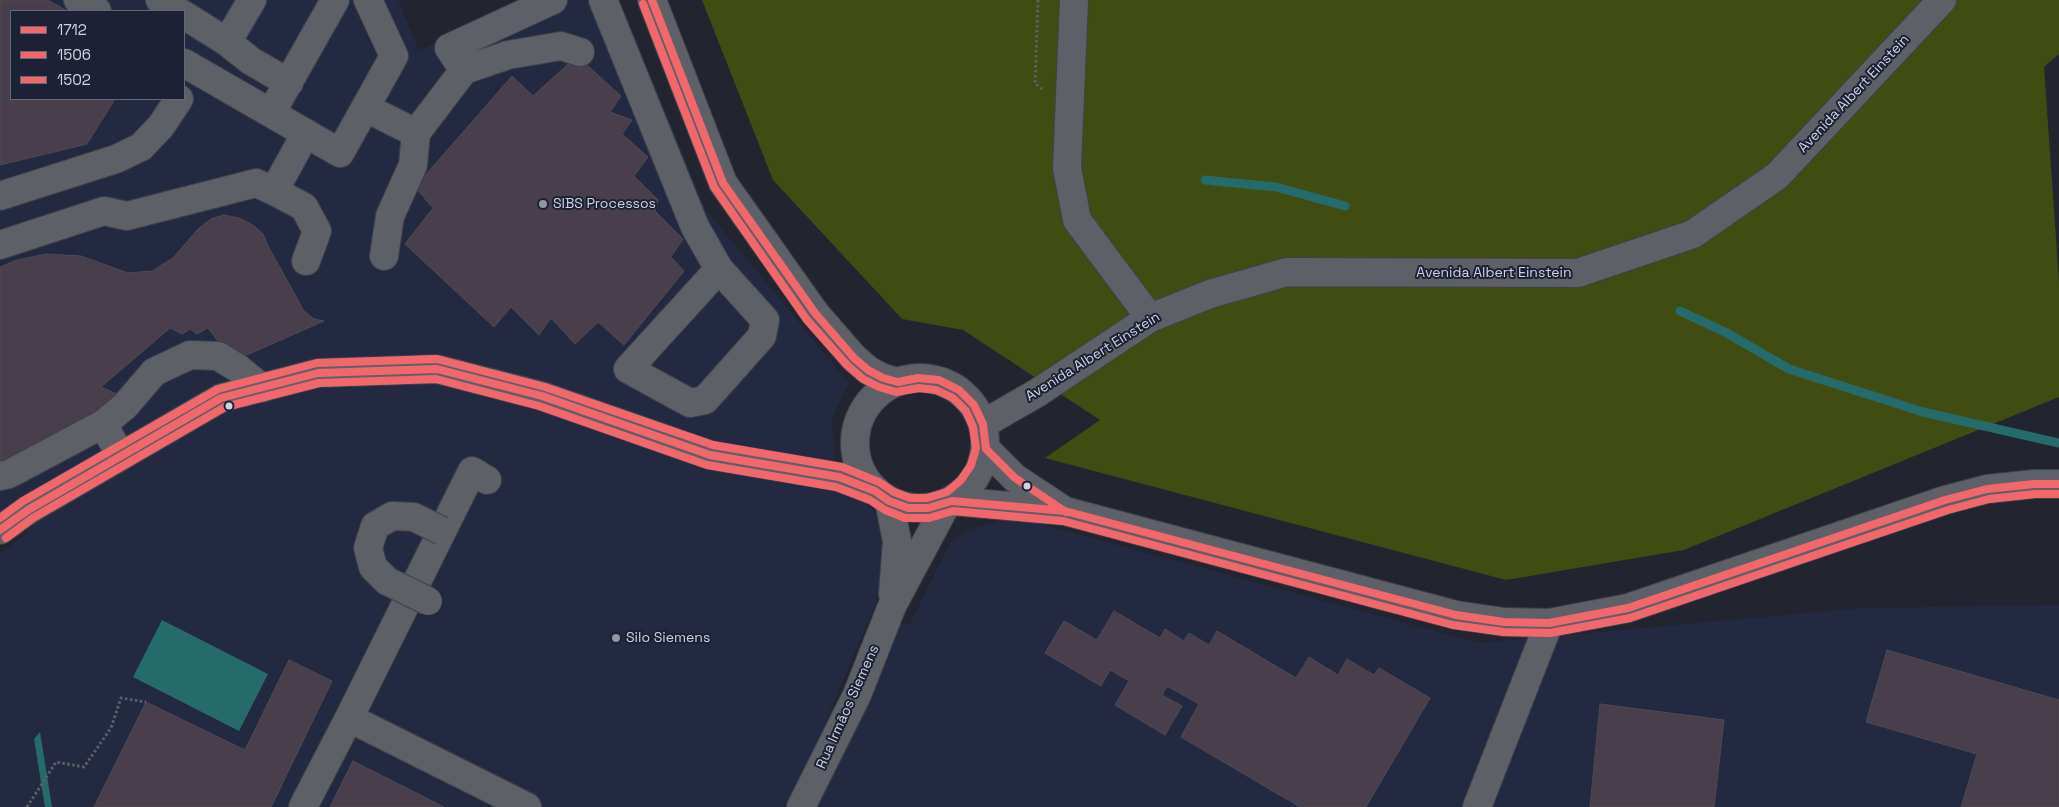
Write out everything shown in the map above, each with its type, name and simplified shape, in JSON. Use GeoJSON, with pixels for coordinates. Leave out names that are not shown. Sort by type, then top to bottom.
{"type":"FeatureCollection","features":[{"type":"Feature","properties":{"kind":"street"},"geometry":{"type":"LineString","coordinates":[[78,0],[95,10]]}},
{"type":"Feature","properties":{"kind":"street"},"geometry":{"type":"LineString","coordinates":[[160,0],[176,10]]}},
{"type":"Feature","properties":{"kind":"street"},"geometry":{"type":"LineString","coordinates":[[227,42],[252,0]]}},
{"type":"Feature","properties":{"kind":"street"},"geometry":{"type":"LineString","coordinates":[[272,113],[335,0]]}},
{"type":"Feature","properties":{"kind":"street"},"geometry":{"type":"LineString","coordinates":[[188,75],[272,113],[340,153],[394,56],[368,0]]}},
{"type":"Feature","properties":{"kind":"street"},"geometry":{"type":"LineString","coordinates":[[464,70],[449,48],[553,0]]}},
{"type":"Feature","properties":{"kind":"street"},"geometry":{"type":"LineString","coordinates":[[603,0],[695,227],[719,269],[765,320],[762,336],[705,400],[690,403],[628,369],[719,269]]}},
{"type":"Feature","properties":{"kind":"street"},"geometry":{"type":"LineString","coordinates":[[652,0],[723,183],[815,313],[854,358],[868,370],[883,378],[898,382]]}},
{"type":"Feature","properties":{"kind":"street"},"geometry":{"type":"LineString","coordinates":[[1074,0],[1067,168],[1077,220],[1150,318]]}},
{"type":"Feature","properties":{"kind":"street","name":"Avenida Albert Einstein"},"geometry":{"type":"LineString","coordinates":[[984,436],[1037,392],[1150,318],[1210,294],[1287,272],[1578,273],[1693,234],[1777,176],[1942,0]]}},
{"type":"Feature","properties":{"kind":"street"},"geometry":{"type":"LineString","coordinates":[[185,16],[227,42],[251,61],[289,83]]}},
{"type":"Feature","properties":{"kind":"street"},"geometry":{"type":"LineString","coordinates":[[384,256],[390,216],[413,166],[416,134],[464,70],[508,55],[561,46],[580,52]]}},
{"type":"Feature","properties":{"kind":"street"},"geometry":{"type":"LineString","coordinates":[[0,196],[116,159],[142,147],[161,126],[178,100]]}},
{"type":"Feature","properties":{"kind":"street"},"geometry":{"type":"LineString","coordinates":[[366,108],[416,134]]}},
{"type":"Feature","properties":{"kind":"street"},"geometry":{"type":"LineString","coordinates":[[274,190],[306,133]]}},
{"type":"Feature","properties":{"kind":"street"},"geometry":{"type":"LineString","coordinates":[[0,244],[104,211],[127,216],[256,183],[274,190],[304,207],[317,231],[306,261]]}},
{"type":"Feature","properties":{"kind":"street"},"geometry":{"type":"LineString","coordinates":[[0,476],[9,474],[103,424],[125,406],[154,372],[190,354],[218,356],[239,369],[262,388]]}},
{"type":"Feature","properties":{"kind":"street"},"geometry":{"type":"LineString","coordinates":[[0,530],[28,510],[220,398],[318,373],[437,369],[542,396],[710,455],[839,477],[908,508],[928,508],[950,502],[1065,511],[1456,616],[1504,622],[1549,623],[1628,608],[1945,500],[1986,489],[2034,484],[2059,484]]}},
{"type":"Feature","properties":{"kind":"street"},"geometry":{"type":"LineString","coordinates":[[882,496],[864,476],[857,459],[855,440],[859,421],[867,404],[881,391],[898,382],[918,378],[939,380],[959,390],[974,405],[984,436],[1015,478],[1065,511]]}},
{"type":"Feature","properties":{"kind":"street"},"geometry":{"type":"LineString","coordinates":[[103,424],[121,456]]}},
{"type":"Feature","properties":{"kind":"street"},"geometry":{"type":"LineString","coordinates":[[950,502],[969,487],[980,470],[984,436]]}},
{"type":"Feature","properties":{"kind":"street"},"geometry":{"type":"LineString","coordinates":[[303,807],[349,718],[389,659],[442,531],[472,471],[487,480]]}},
{"type":"Feature","properties":{"kind":"street","name":"Rua Irmãos Siemens"},"geometry":{"type":"LineString","coordinates":[[882,496],[898,541],[892,606]]}},
{"type":"Feature","properties":{"kind":"street","name":"Rua Irmãos Siemens"},"geometry":{"type":"LineString","coordinates":[[801,807],[857,695],[892,606],[950,502]]}},
{"type":"Feature","properties":{"kind":"street"},"geometry":{"type":"LineString","coordinates":[[428,601],[388,581],[373,567],[368,548],[375,526],[392,516],[414,517],[442,531]]}},
{"type":"Feature","properties":{"kind":"street"},"geometry":{"type":"LineString","coordinates":[[1477,807],[1549,623]]}},
{"type":"Feature","properties":{"kind":"street"},"geometry":{"type":"LineString","coordinates":[[349,718],[527,807]]}},
{"type":"Feature","properties":{"kind":"path"},"geometry":{"type":"LineString","coordinates":[[27,807],[56,762],[84,767],[111,728],[121,698],[146,702]]}},
{"type":"Feature","properties":{"kind":"shaded area"},"geometry":{"type":"Polygon","coordinates":[[[0,0],[398,0],[419,50],[536,0],[620,0],[705,208],[849,383],[832,418],[835,461],[862,501],[880,517],[887,534],[884,584],[821,733],[784,807],[0,807],[0,553],[29,532],[0,514],[0,0]]]}},
{"type":"Feature","properties":{"kind":"shaded area"},"geometry":{"type":"Polygon","coordinates":[[[702,0],[2059,0],[2059,54],[2044,67],[2059,281],[2059,397],[1684,550],[1506,580],[1045,458],[1100,420],[963,330],[902,319],[773,180],[702,0]]]}},
{"type":"Feature","properties":{"kind":"shaded area"},"geometry":{"type":"Polygon","coordinates":[[[1022,519],[1479,643],[1860,608],[2059,605],[2059,807],[817,807],[861,720],[899,620],[909,625],[950,543],[968,530],[1002,520],[1022,519]]]}},
{"type":"Feature","properties":{"kind":"shaded area"},"geometry":{"type":"Polygon","coordinates":[[[162,620],[268,674],[239,731],[133,677],[162,620]]]}},
{"type":"Feature","properties":{"kind":"shaded area"},"geometry":{"type":"Polygon","coordinates":[[[40,732],[52,807],[45,807],[34,739],[40,732]]]}},
{"type":"Feature","properties":{"kind":"building"},"geometry":{"type":"Polygon","coordinates":[[[0,0],[48,0],[65,10],[10,10],[10,100],[114,100],[87,144],[0,165],[0,0]]]}},
{"type":"Feature","properties":{"kind":"building","name":"SIBS Processos"},"geometry":{"type":"Polygon","coordinates":[[[577,56],[621,96],[610,112],[632,120],[622,134],[648,157],[634,176],[658,200],[655,211],[683,239],[671,257],[684,271],[624,345],[598,322],[575,344],[551,318],[539,335],[511,307],[494,327],[405,244],[433,208],[415,187],[512,76],[533,96],[577,56]]]}},
{"type":"Feature","properties":{"kind":"building"},"geometry":{"type":"Polygon","coordinates":[[[224,215],[239,218],[253,225],[263,234],[304,311],[314,319],[324,321],[233,361],[208,328],[197,334],[190,329],[182,334],[170,328],[101,387],[119,395],[118,403],[0,470],[0,267],[17,260],[46,254],[81,256],[128,273],[152,271],[173,258],[198,229],[211,219],[224,215]]]}},
{"type":"Feature","properties":{"kind":"building"},"geometry":{"type":"Polygon","coordinates":[[[1114,611],[1160,638],[1165,629],[1184,641],[1189,633],[1209,645],[1217,631],[1296,678],[1309,657],[1338,675],[1347,659],[1374,675],[1379,668],[1430,698],[1366,807],[1300,807],[1181,737],[1199,704],[1167,686],[1162,695],[1182,706],[1165,735],[1115,705],[1129,681],[1110,670],[1101,686],[1045,653],[1064,621],[1097,640],[1114,611]]]}},
{"type":"Feature","properties":{"kind":"building"},"geometry":{"type":"Polygon","coordinates":[[[1887,650],[2059,700],[2059,807],[1961,807],[1977,754],[1866,722],[1887,650]]]}},
{"type":"Feature","properties":{"kind":"building"},"geometry":{"type":"Polygon","coordinates":[[[289,660],[332,681],[271,807],[94,807],[146,702],[245,750],[289,660]]]}},
{"type":"Feature","properties":{"kind":"building"},"geometry":{"type":"Polygon","coordinates":[[[1600,704],[1724,720],[1714,807],[1590,807],[1600,704]]]}},
{"type":"Feature","properties":{"kind":"building"},"geometry":{"type":"Polygon","coordinates":[[[353,761],[444,807],[330,807],[353,761]]]}},
{"type":"Feature","properties":{"kind":"waterway"},"geometry":{"type":"LineString","coordinates":[[1205,180],[1276,187],[1345,206]]}},
{"type":"Feature","properties":{"kind":"waterway"},"geometry":{"type":"LineString","coordinates":[[1680,311],[1725,332],[1789,369],[1923,412],[2059,443]]}},
{"type":"Feature","properties":{"kind":"transit line","name":"1712"},"geometry":{"type":"LineString","coordinates":[[652,0],[723,183],[815,313],[854,358],[868,370],[883,378],[898,382],[918,378],[939,380],[959,390],[974,405],[983,424],[986,449],[1015,478],[1066,512]]}},
{"type":"Feature","properties":{"kind":"transit line","name":"1502"},"geometry":{"type":"LineString","coordinates":[[0,518],[23,501],[218,389],[317,363],[437,359],[545,387],[713,445],[842,467],[879,482],[894,492],[910,498],[927,498],[947,492],[961,480],[971,465],[976,448],[973,427],[966,411],[953,398],[936,390],[919,388],[896,392],[879,387],[863,379],[847,365],[807,320],[714,187],[643,4]]}},
{"type":"Feature","properties":{"kind":"transit line","name":"1712"},"geometry":{"type":"LineString","coordinates":[[0,530],[28,510],[221,398],[318,373],[437,369],[542,396],[710,455],[839,477],[875,491],[889,501],[908,508],[928,508],[952,501],[1065,511],[1456,615],[1504,622],[1549,623],[1628,608],[1945,500],[1987,489],[2034,484],[2059,484]]}},
{"type":"Feature","properties":{"kind":"transit line","name":"1506"},"geometry":{"type":"LineString","coordinates":[[6,538],[33,518],[225,407],[319,383],[436,379],[539,406],[707,465],[836,487],[870,500],[885,510],[905,518],[929,518],[953,511],[1063,521],[1453,625],[1504,632],[1550,633],[1630,618],[1948,510],[1989,499],[2035,494],[2059,494]]}},
{"type":"Feature","properties":{"kind":"place","name":"SIBS Processos"},"geometry":{"type":"Point","coordinates":[543,204]}},
{"type":"Feature","properties":{"kind":"place","name":"Silo Siemens"},"geometry":{"type":"Point","coordinates":[616,638]}}]}
